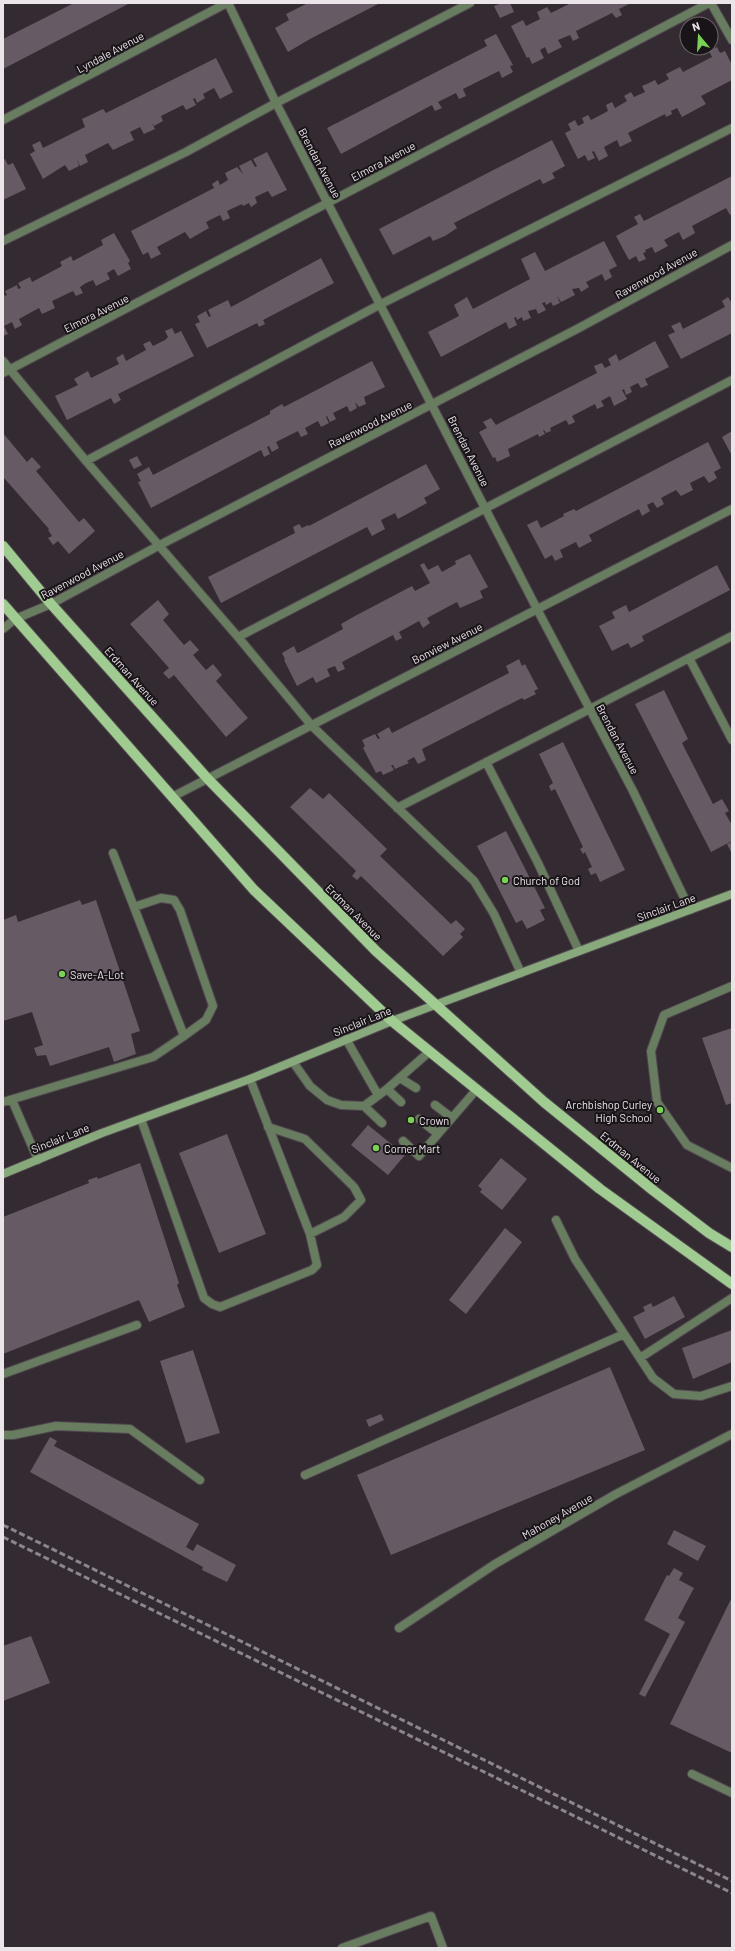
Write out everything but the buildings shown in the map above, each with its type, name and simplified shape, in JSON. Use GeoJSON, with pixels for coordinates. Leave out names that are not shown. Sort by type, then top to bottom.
{"type":"FeatureCollection","features":[{"type":"Feature","properties":{"kind":"main road","name":"Erdman Avenue"},"geometry":{"type":"LineString","coordinates":[[3,546],[51,604],[207,778],[376,951],[556,1112],[654,1191],[709,1233],[732,1247]]}},
{"type":"Feature","properties":{"kind":"main road"},"geometry":{"type":"LineString","coordinates":[[3,604],[254,890],[392,1021],[600,1189],[732,1284]]}},
{"type":"Feature","properties":{"kind":"main road","name":"Sinclair Lane"},"geometry":{"type":"LineString","coordinates":[[3,1174],[141,1119],[250,1079],[436,1004],[732,894]]}},
{"type":"Feature","properties":{"kind":"street","name":"Brendan Avenue"},"geometry":{"type":"LineString","coordinates":[[227,3],[276,103],[660,845],[690,910]]}},
{"type":"Feature","properties":{"kind":"street","name":"Lyndale Avenue"},"geometry":{"type":"LineString","coordinates":[[3,120],[227,3]]}},
{"type":"Feature","properties":{"kind":"street"},"geometry":{"type":"LineString","coordinates":[[3,241],[186,152],[276,103],[470,3]]}},
{"type":"Feature","properties":{"kind":"street"},"geometry":{"type":"LineString","coordinates":[[710,3],[732,40]]}},
{"type":"Feature","properties":{"kind":"street","name":"Elmora Avenue"},"geometry":{"type":"LineString","coordinates":[[7,371],[710,3]]}},
{"type":"Feature","properties":{"kind":"street"},"geometry":{"type":"LineString","coordinates":[[86,461],[381,304],[732,128]]}},
{"type":"Feature","properties":{"kind":"street","name":"Ravenwood Avenue"},"geometry":{"type":"LineString","coordinates":[[3,629],[15,619],[51,604],[158,546],[577,329],[732,245]]}},
{"type":"Feature","properties":{"kind":"street"},"geometry":{"type":"LineString","coordinates":[[3,361],[7,371],[238,637],[312,726],[474,881],[494,914],[521,973]]}},
{"type":"Feature","properties":{"kind":"street"},"geometry":{"type":"LineString","coordinates":[[238,637],[485,507],[732,380]]}},
{"type":"Feature","properties":{"kind":"street","name":"Bonview Avenue"},"geometry":{"type":"LineString","coordinates":[[172,797],[732,509]]}},
{"type":"Feature","properties":{"kind":"street"},"geometry":{"type":"LineString","coordinates":[[397,808],[732,636]]}},
{"type":"Feature","properties":{"kind":"street"},"geometry":{"type":"LineString","coordinates":[[689,658],[732,740]]}},
{"type":"Feature","properties":{"kind":"street"},"geometry":{"type":"LineString","coordinates":[[486,762],[538,863],[580,951]]}},
{"type":"Feature","properties":{"kind":"street"},"geometry":{"type":"LineString","coordinates":[[113,853],[184,1036]]}},
{"type":"Feature","properties":{"kind":"street"},"geometry":{"type":"LineString","coordinates":[[3,1102],[153,1057],[206,1020],[213,1006],[180,910],[174,900],[161,898],[134,907]]}},
{"type":"Feature","properties":{"kind":"street"},"geometry":{"type":"LineString","coordinates":[[732,986],[664,1016],[651,1051],[657,1102],[687,1145],[732,1168]]}},
{"type":"Feature","properties":{"kind":"street"},"geometry":{"type":"LineString","coordinates":[[346,1039],[378,1094]]}},
{"type":"Feature","properties":{"kind":"street"},"geometry":{"type":"LineString","coordinates":[[364,1106],[378,1094],[387,1089],[430,1052]]}},
{"type":"Feature","properties":{"kind":"street"},"geometry":{"type":"LineString","coordinates":[[293,1062],[310,1086],[327,1100],[341,1105],[364,1106],[382,1123]]}},
{"type":"Feature","properties":{"kind":"street"},"geometry":{"type":"LineString","coordinates":[[400,1078],[416,1088]]}},
{"type":"Feature","properties":{"kind":"street"},"geometry":{"type":"LineString","coordinates":[[141,1119],[204,1298],[212,1304],[220,1307],[312,1270],[317,1265],[317,1258],[310,1234],[250,1079]]}},
{"type":"Feature","properties":{"kind":"street"},"geometry":{"type":"LineString","coordinates":[[387,1089],[401,1102]]}},
{"type":"Feature","properties":{"kind":"street"},"geometry":{"type":"LineString","coordinates":[[402,1141],[419,1156],[477,1089]]}},
{"type":"Feature","properties":{"kind":"street"},"geometry":{"type":"LineString","coordinates":[[12,1100],[38,1160]]}},
{"type":"Feature","properties":{"kind":"street"},"geometry":{"type":"LineString","coordinates":[[435,1105],[452,1118]]}},
{"type":"Feature","properties":{"kind":"street"},"geometry":{"type":"LineString","coordinates":[[419,1120],[438,1134]]}},
{"type":"Feature","properties":{"kind":"street"},"geometry":{"type":"LineString","coordinates":[[268,1127],[305,1139],[354,1187],[361,1200],[344,1217],[310,1234]]}},
{"type":"Feature","properties":{"kind":"street"},"geometry":{"type":"LineString","coordinates":[[556,1220],[575,1259],[653,1378],[674,1394],[701,1396],[732,1386]]}},
{"type":"Feature","properties":{"kind":"street"},"geometry":{"type":"LineString","coordinates":[[640,1358],[732,1298]]}},
{"type":"Feature","properties":{"kind":"street"},"geometry":{"type":"LineString","coordinates":[[3,1374],[137,1325]]}},
{"type":"Feature","properties":{"kind":"street"},"geometry":{"type":"LineString","coordinates":[[305,1475],[624,1334]]}},
{"type":"Feature","properties":{"kind":"street"},"geometry":{"type":"LineString","coordinates":[[3,1435],[13,1436],[56,1426],[130,1429],[200,1480]]}},
{"type":"Feature","properties":{"kind":"street","name":"Mahoney Avenue"},"geometry":{"type":"LineString","coordinates":[[399,1628],[495,1564],[616,1494],[732,1434]]}},
{"type":"Feature","properties":{"kind":"street"},"geometry":{"type":"LineString","coordinates":[[692,1774],[732,1794]]}},
{"type":"Feature","properties":{"kind":"street"},"geometry":{"type":"LineString","coordinates":[[342,1948],[431,1916],[443,1948]]}},
{"type":"Feature","properties":{"kind":"railway"},"geometry":{"type":"LineString","coordinates":[[3,1525],[732,1881]]}},
{"type":"Feature","properties":{"kind":"railway"},"geometry":{"type":"LineString","coordinates":[[3,1537],[732,1893]]}},
{"type":"Feature","properties":{"kind":"place","name":"Church of God"},"geometry":{"type":"Point","coordinates":[505,880]}},
{"type":"Feature","properties":{"kind":"place","name":"Save-A-Lot"},"geometry":{"type":"Point","coordinates":[62,974]}},
{"type":"Feature","properties":{"kind":"place","name":"Archbishop Curley High School"},"geometry":{"type":"Point","coordinates":[660,1110]}},
{"type":"Feature","properties":{"kind":"place","name":"Crown"},"geometry":{"type":"Point","coordinates":[411,1120]}},
{"type":"Feature","properties":{"kind":"place","name":"Corner Mart"},"geometry":{"type":"Point","coordinates":[376,1148]}}]}
